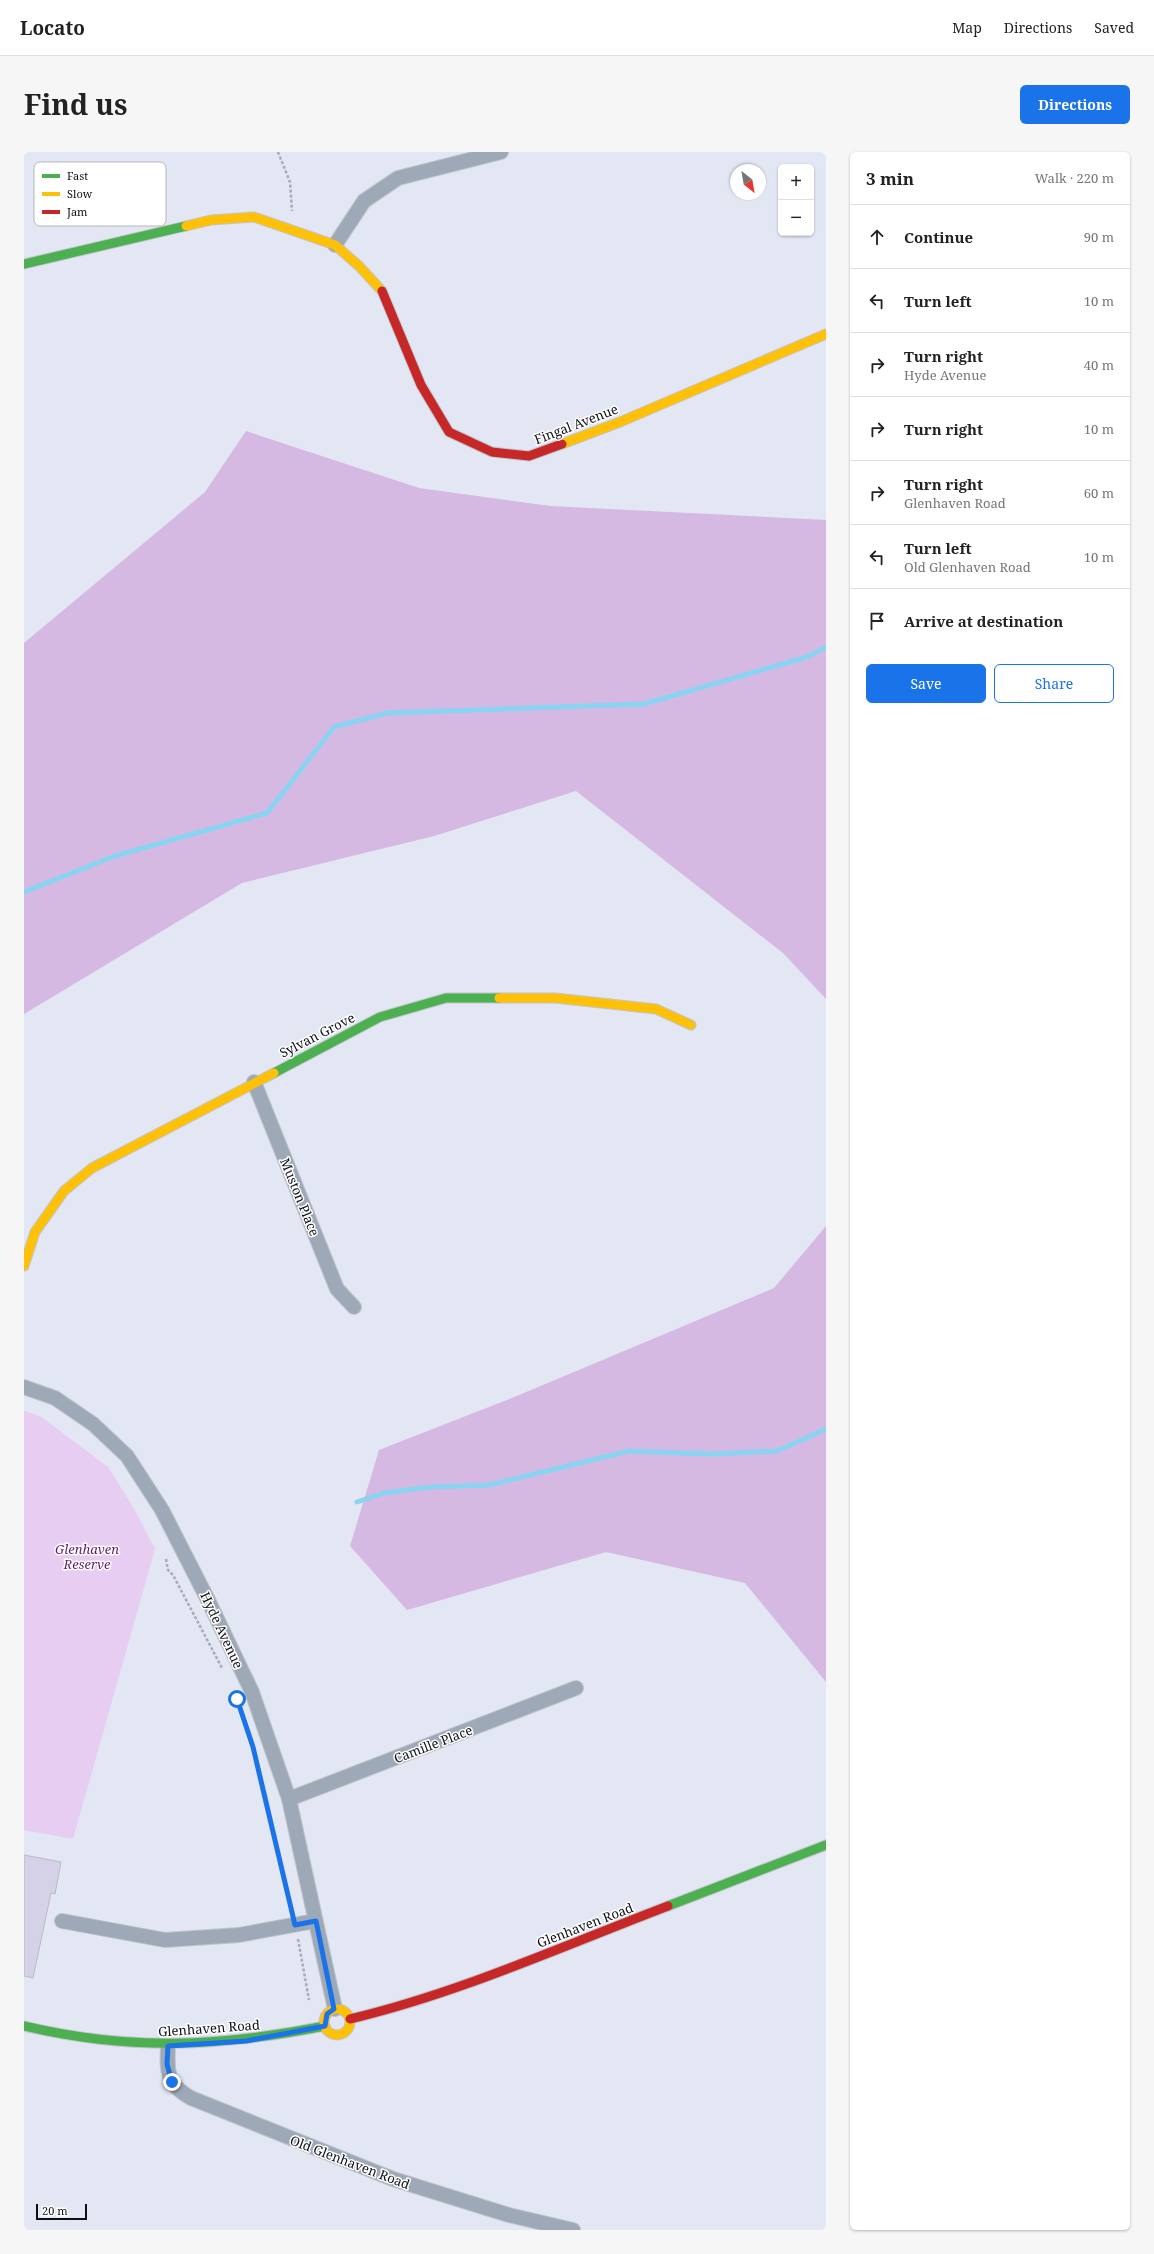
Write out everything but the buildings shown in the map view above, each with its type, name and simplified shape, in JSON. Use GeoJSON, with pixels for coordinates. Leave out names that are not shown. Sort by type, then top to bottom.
{"type":"FeatureCollection","features":[{"type":"Feature","properties":{"kind":"street"},"geometry":{"type":"LineString","coordinates":[[24,264],[211,220],[254,217],[335,245],[364,201],[398,178],[501,152]]}},
{"type":"Feature","properties":{"kind":"street","name":"Fingal Avenue"},"geometry":{"type":"LineString","coordinates":[[335,245],[359,266],[382,291],[401,334],[421,386],[449,432],[492,452],[529,456],[620,422],[826,334]]}},
{"type":"Feature","properties":{"kind":"street","name":"Sylvan Grove"},"geometry":{"type":"LineString","coordinates":[[24,1266],[35,1232],[64,1191],[92,1168],[380,1017],[446,998],[555,998],[613,1003],[656,1009],[691,1025]]}},
{"type":"Feature","properties":{"kind":"street","name":"Muston Place"},"geometry":{"type":"LineString","coordinates":[[254,1082],[337,1288],[354,1307]]}},
{"type":"Feature","properties":{"kind":"street","name":"Hyde Avenue"},"geometry":{"type":"LineString","coordinates":[[24,1387],[55,1398],[93,1424],[127,1456],[162,1510],[208,1600],[252,1692],[289,1799],[334,2009]]}},
{"type":"Feature","properties":{"kind":"street","name":"Camille Place"},"geometry":{"type":"LineString","coordinates":[[289,1799],[576,1688]]}},
{"type":"Feature","properties":{"kind":"street","name":"Glenhaven Road"},"geometry":{"type":"LineString","coordinates":[[350,2019],[401,2007],[435,1995],[826,1845]]}},
{"type":"Feature","properties":{"kind":"street"},"geometry":{"type":"LineString","coordinates":[[62,1921],[166,1940],[239,1935],[316,1921]]}},
{"type":"Feature","properties":{"kind":"street"},"geometry":{"type":"LineString","coordinates":[[334,2009],[344,2011],[350,2019],[348,2029],[341,2034],[330,2032],[325,2026],[327,2014],[334,2009]]}},
{"type":"Feature","properties":{"kind":"street","name":"Glenhaven Road"},"geometry":{"type":"LineString","coordinates":[[24,2026],[44,2031],[113,2042],[168,2046],[246,2041],[325,2026]]}},
{"type":"Feature","properties":{"kind":"street","name":"Old Glenhaven Road"},"geometry":{"type":"LineString","coordinates":[[168,2046],[169,2076],[175,2087],[191,2098],[393,2179],[509,2215],[572,2230]]}},
{"type":"Feature","properties":{"kind":"path"},"geometry":{"type":"LineString","coordinates":[[278,152],[290,182],[293,207],[288,228]]}},
{"type":"Feature","properties":{"kind":"path"},"geometry":{"type":"LineString","coordinates":[[166,1559],[168,1570],[173,1574],[223,1671]]}},
{"type":"Feature","properties":{"kind":"path"},"geometry":{"type":"LineString","coordinates":[[253,1747],[295,1925],[309,2000]]}},
{"type":"Feature","properties":{"kind":"green space","name":"Glenhaven Reserve"},"geometry":{"type":"Polygon","coordinates":[[[24,1411],[40,1416],[108,1467],[133,1507],[155,1549],[73,1839],[24,1830],[24,1411]]]}},
{"type":"Feature","properties":{"kind":"shaded area"},"geometry":{"type":"Polygon","coordinates":[[[246,431],[419,488],[550,506],[826,520],[826,999],[783,953],[576,791],[434,836],[242,883],[24,1014],[24,643],[205,492],[246,431]]]}},
{"type":"Feature","properties":{"kind":"shaded area"},"geometry":{"type":"Polygon","coordinates":[[[826,1226],[826,1682],[745,1583],[606,1552],[407,1610],[350,1546],[379,1450],[512,1398],[774,1288],[826,1226]]]}},
{"type":"Feature","properties":{"kind":"waterway"},"geometry":{"type":"LineString","coordinates":[[24,892],[115,856],[267,813],[334,727],[387,713],[644,704],[807,657],[826,647]]}},
{"type":"Feature","properties":{"kind":"waterway"},"geometry":{"type":"LineString","coordinates":[[357,1502],[384,1493],[431,1487],[489,1485],[629,1451],[710,1454],[777,1451],[826,1429]]}},
{"type":"Feature","properties":{"kind":"traffic: fast"},"geometry":{"type":"LineString","coordinates":[[24,264],[186,226]]}},
{"type":"Feature","properties":{"kind":"traffic: fast"},"geometry":{"type":"LineString","coordinates":[[274,1073],[380,1017],[446,998],[499,998]]}},
{"type":"Feature","properties":{"kind":"traffic: fast"},"geometry":{"type":"LineString","coordinates":[[668,1906],[826,1845]]}},
{"type":"Feature","properties":{"kind":"traffic: fast"},"geometry":{"type":"LineString","coordinates":[[24,2026],[101,2040],[138,2043],[211,2042],[286,2033],[325,2026]]}},
{"type":"Feature","properties":{"kind":"traffic: slow"},"geometry":{"type":"LineString","coordinates":[[186,226],[211,220],[254,217],[335,245],[359,266],[382,291]]}},
{"type":"Feature","properties":{"kind":"traffic: slow"},"geometry":{"type":"LineString","coordinates":[[562,444],[620,422],[826,334]]}},
{"type":"Feature","properties":{"kind":"traffic: slow"},"geometry":{"type":"LineString","coordinates":[[499,998],[555,998],[656,1009],[691,1025]]}},
{"type":"Feature","properties":{"kind":"traffic: slow"},"geometry":{"type":"LineString","coordinates":[[24,1266],[35,1232],[64,1191],[92,1168],[274,1073]]}},
{"type":"Feature","properties":{"kind":"traffic: slow"},"geometry":{"type":"LineString","coordinates":[[337,2009],[346,2013],[350,2022],[346,2031],[337,2035],[328,2031],[324,2022],[328,2013],[337,2009]]}},
{"type":"Feature","properties":{"kind":"traffic: jam"},"geometry":{"type":"LineString","coordinates":[[382,291],[421,385],[449,432],[492,452],[529,456],[562,444]]}},
{"type":"Feature","properties":{"kind":"traffic: jam"},"geometry":{"type":"LineString","coordinates":[[350,2019],[431,1996],[471,1982],[668,1906]]}},
{"type":"Feature","properties":{"kind":"route"},"geometry":{"type":"LineString","coordinates":[[172,2082],[169,2076],[167,2064],[168,2046],[246,2041],[303,2031],[325,2026],[324,2022],[327,2014],[334,2009],[316,1921],[295,1925],[282,1862],[253,1747],[237,1699]]}}]}
